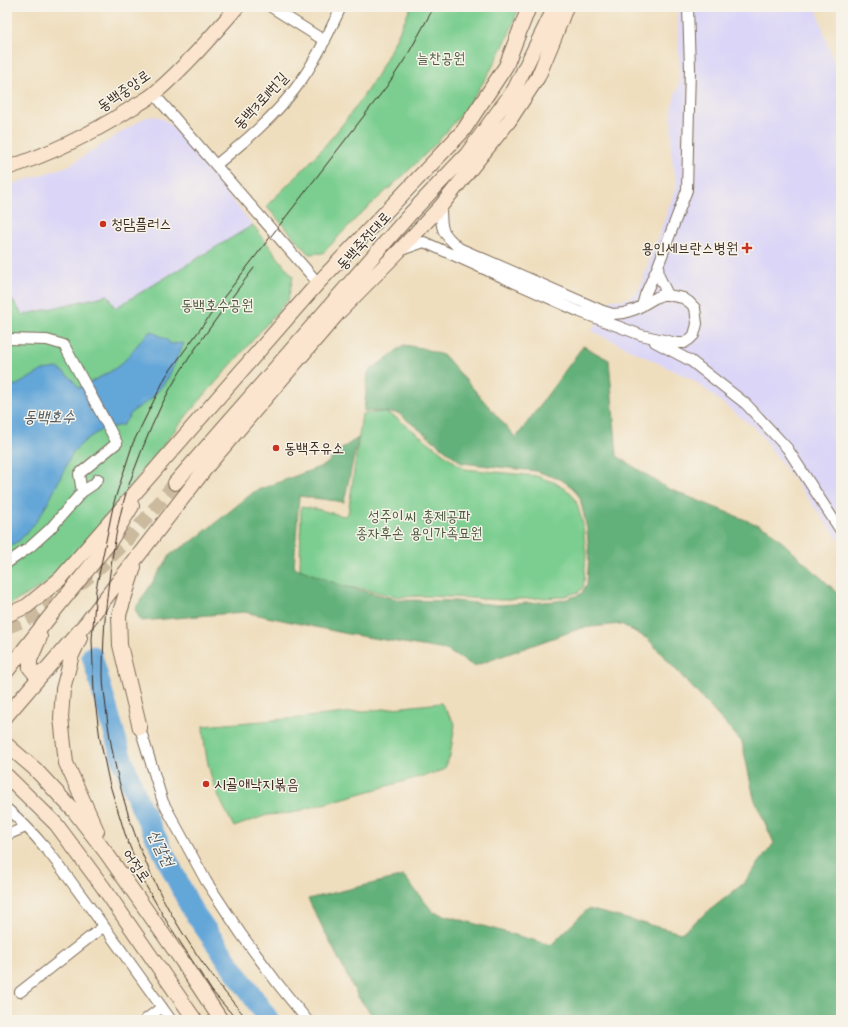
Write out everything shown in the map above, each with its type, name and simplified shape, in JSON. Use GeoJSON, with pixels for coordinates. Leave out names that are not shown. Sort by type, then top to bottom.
{"type":"FeatureCollection","features":[{"type":"Feature","properties":{"kind":"main road","name":"동백중앙로"},"geometry":{"type":"LineString","coordinates":[[7,168],[38,157],[77,140],[154,94],[183,66],[237,7]]}},
{"type":"Feature","properties":{"kind":"main road","name":"동백죽전대로"},"geometry":{"type":"LineString","coordinates":[[154,470],[318,283],[463,131],[506,66],[529,7]]}},
{"type":"Feature","properties":{"kind":"main road","name":"동백죽전대로"},"geometry":{"type":"LineString","coordinates":[[175,483],[411,213],[467,154],[514,90],[555,7]]}},
{"type":"Feature","properties":{"kind":"main road"},"geometry":{"type":"LineString","coordinates":[[7,716],[87,622],[230,439],[339,312],[442,206],[509,121],[538,77],[566,7]]}},
{"type":"Feature","properties":{"kind":"main road"},"geometry":{"type":"LineString","coordinates":[[467,154],[509,121]]}},
{"type":"Feature","properties":{"kind":"main road"},"geometry":{"type":"LineString","coordinates":[[7,615],[27,606],[60,579],[154,470]]}},
{"type":"Feature","properties":{"kind":"main road"},"geometry":{"type":"LineString","coordinates":[[7,671],[109,543],[154,470]]}},
{"type":"Feature","properties":{"kind":"main road"},"geometry":{"type":"LineString","coordinates":[[136,560],[119,616],[120,645],[140,728]]}},
{"type":"Feature","properties":{"kind":"main road"},"geometry":{"type":"LineString","coordinates":[[46,670],[35,674],[30,668],[30,660],[47,620]]}},
{"type":"Feature","properties":{"kind":"main road"},"geometry":{"type":"LineString","coordinates":[[87,622],[72,656],[63,689],[61,718],[66,763],[106,854]]}},
{"type":"Feature","properties":{"kind":"main road","name":"어정로"},"geometry":{"type":"LineString","coordinates":[[7,745],[35,769],[74,811],[106,854],[221,1020]]}},
{"type":"Feature","properties":{"kind":"main road"},"geometry":{"type":"LineString","coordinates":[[7,776],[56,824],[103,887],[195,1020]]}},
{"type":"Feature","properties":{"kind":"street"},"geometry":{"type":"LineString","coordinates":[[271,7],[325,41]]}},
{"type":"Feature","properties":{"kind":"street","name":"동백3로11번길"},"geometry":{"type":"LineString","coordinates":[[216,165],[261,126],[280,106],[301,80],[325,41],[341,7]]}},
{"type":"Feature","properties":{"kind":"street"},"geometry":{"type":"LineString","coordinates":[[642,306],[687,190],[690,69],[688,7]]}},
{"type":"Feature","properties":{"kind":"street"},"geometry":{"type":"LineString","coordinates":[[154,94],[318,283]]}},
{"type":"Feature","properties":{"kind":"street"},"geometry":{"type":"LineString","coordinates":[[442,206],[443,232],[459,248],[602,311],[614,314],[624,313],[636,309],[662,295],[683,298],[695,308],[697,319],[696,330],[690,339],[684,343],[677,343],[641,335]]}},
{"type":"Feature","properties":{"kind":"street"},"geometry":{"type":"LineString","coordinates":[[399,251],[424,242],[580,312],[641,335],[692,361],[746,404],[787,448],[841,531]]}},
{"type":"Feature","properties":{"kind":"street"},"geometry":{"type":"LineString","coordinates":[[658,266],[659,276],[668,295]]}},
{"type":"Feature","properties":{"kind":"street"},"geometry":{"type":"LineString","coordinates":[[7,339],[47,340],[64,345],[117,443],[79,474],[82,492]]}},
{"type":"Feature","properties":{"kind":"street"},"geometry":{"type":"LineString","coordinates":[[684,343],[692,361]]}},
{"type":"Feature","properties":{"kind":"street"},"geometry":{"type":"LineString","coordinates":[[7,563],[30,547],[50,529],[82,492],[94,484],[98,479]]}},
{"type":"Feature","properties":{"kind":"street"},"geometry":{"type":"LineString","coordinates":[[140,728],[163,802],[206,881],[241,934],[307,1020]]}},
{"type":"Feature","properties":{"kind":"street"},"geometry":{"type":"LineString","coordinates":[[7,809],[26,827],[49,853],[104,926],[171,1020]]}},
{"type":"Feature","properties":{"kind":"street"},"geometry":{"type":"LineString","coordinates":[[7,835],[26,827]]}},
{"type":"Feature","properties":{"kind":"street"},"geometry":{"type":"LineString","coordinates":[[20,992],[104,926]]}},
{"type":"Feature","properties":{"kind":"street"},"geometry":{"type":"LineString","coordinates":[[145,1020],[162,1008]]}},
{"type":"Feature","properties":{"kind":"shaded area","name":"용인세브란스병원"},"geometry":{"type":"Polygon","coordinates":[[[677,7],[816,7],[841,86],[841,543],[757,430],[693,380],[592,331],[610,300],[622,300],[631,297],[639,289],[677,185],[671,153],[672,106],[680,80],[677,7]]]}},
{"type":"Feature","properties":{"kind":"shaded area"},"geometry":{"type":"Polygon","coordinates":[[[152,116],[159,117],[169,123],[253,225],[115,308],[108,295],[23,315],[7,293],[7,186],[68,166],[144,118],[152,116]]]}},
{"type":"Feature","properties":{"kind":"green space","name":"늘찬공원"},"geometry":{"type":"Polygon","coordinates":[[[411,7],[519,7],[508,37],[485,79],[468,105],[448,131],[413,166],[354,220],[323,253],[309,254],[266,206],[314,158],[357,106],[381,68],[411,7]]]}},
{"type":"Feature","properties":{"kind":"green space","name":"동백호수공원"},"geometry":{"type":"Polygon","coordinates":[[[253,225],[293,277],[288,300],[188,414],[86,542],[44,585],[7,606],[7,293],[23,315],[108,295],[115,308],[253,225]]]}},
{"type":"Feature","properties":{"kind":"green space"},"geometry":{"type":"Polygon","coordinates":[[[404,345],[422,348],[445,356],[516,438],[583,346],[609,360],[617,456],[667,488],[768,529],[841,596],[841,1020],[376,1020],[358,997],[308,899],[404,876],[433,912],[551,945],[588,909],[681,933],[744,883],[774,843],[754,798],[742,742],[648,639],[621,624],[581,628],[474,666],[446,650],[348,634],[244,612],[141,621],[135,609],[171,554],[194,540],[255,491],[325,465],[344,447],[358,438],[344,502],[299,496],[294,567],[343,586],[401,600],[455,601],[499,605],[557,601],[581,594],[587,584],[589,554],[587,529],[580,498],[573,488],[562,480],[536,471],[462,463],[398,413],[364,411],[368,372],[404,345]]]}},
{"type":"Feature","properties":{"kind":"green space","name":"성주이씨 총제공파 종자후손 용인가족묘원"},"geometry":{"type":"Polygon","coordinates":[[[384,412],[395,417],[464,469],[536,476],[556,483],[571,493],[576,501],[583,524],[586,555],[583,587],[579,592],[561,597],[501,600],[419,596],[400,597],[363,589],[339,586],[300,570],[301,507],[344,516],[348,514],[362,414],[384,412]]]}},
{"type":"Feature","properties":{"kind":"green space"},"geometry":{"type":"Polygon","coordinates":[[[441,703],[455,724],[450,756],[444,770],[291,813],[267,815],[234,827],[213,782],[205,750],[203,726],[441,703]]]}},
{"type":"Feature","properties":{"kind":"water","name":"동백호수"},"geometry":{"type":"Polygon","coordinates":[[[151,331],[166,339],[171,344],[184,343],[168,378],[150,400],[133,411],[123,425],[103,429],[87,439],[73,452],[49,501],[36,522],[19,541],[7,547],[7,386],[17,385],[43,370],[58,368],[72,379],[79,388],[120,365],[151,331]]]}},
{"type":"Feature","properties":{"kind":"waterway","name":"신갈천"},"geometry":{"type":"LineString","coordinates":[[92,656],[120,753],[138,801],[191,908],[269,1020]]}},
{"type":"Feature","properties":{"kind":"tunnel"},"geometry":{"type":"LineString","coordinates":[[7,627],[31,616],[78,586],[121,546],[175,483]]}},
{"type":"Feature","properties":{"kind":"tram line"},"geometry":{"type":"LineString","coordinates":[[237,1020],[212,991],[167,922],[146,886],[126,837],[109,782],[100,739],[94,693],[92,639],[96,589],[114,502],[133,443],[166,376],[217,306],[387,86],[407,56],[434,7]]}},
{"type":"Feature","properties":{"kind":"tram line"},"geometry":{"type":"LineString","coordinates":[[248,1020],[206,968],[181,931],[150,872],[134,832],[116,771],[109,729],[103,679],[103,663],[106,603],[118,523],[127,490],[139,458],[161,406],[180,371],[254,268]]}},
{"type":"Feature","properties":{"kind":"place","name":"청담플러스"},"geometry":{"type":"Point","coordinates":[103,224]}},
{"type":"Feature","properties":{"kind":"place","name":"용인세브란스병원"},"geometry":{"type":"Point","coordinates":[747,248]}},
{"type":"Feature","properties":{"kind":"place","name":"동백주유소"},"geometry":{"type":"Point","coordinates":[276,448]}},
{"type":"Feature","properties":{"kind":"place","name":"시골애낙지볶음"},"geometry":{"type":"Point","coordinates":[206,784]}}]}
